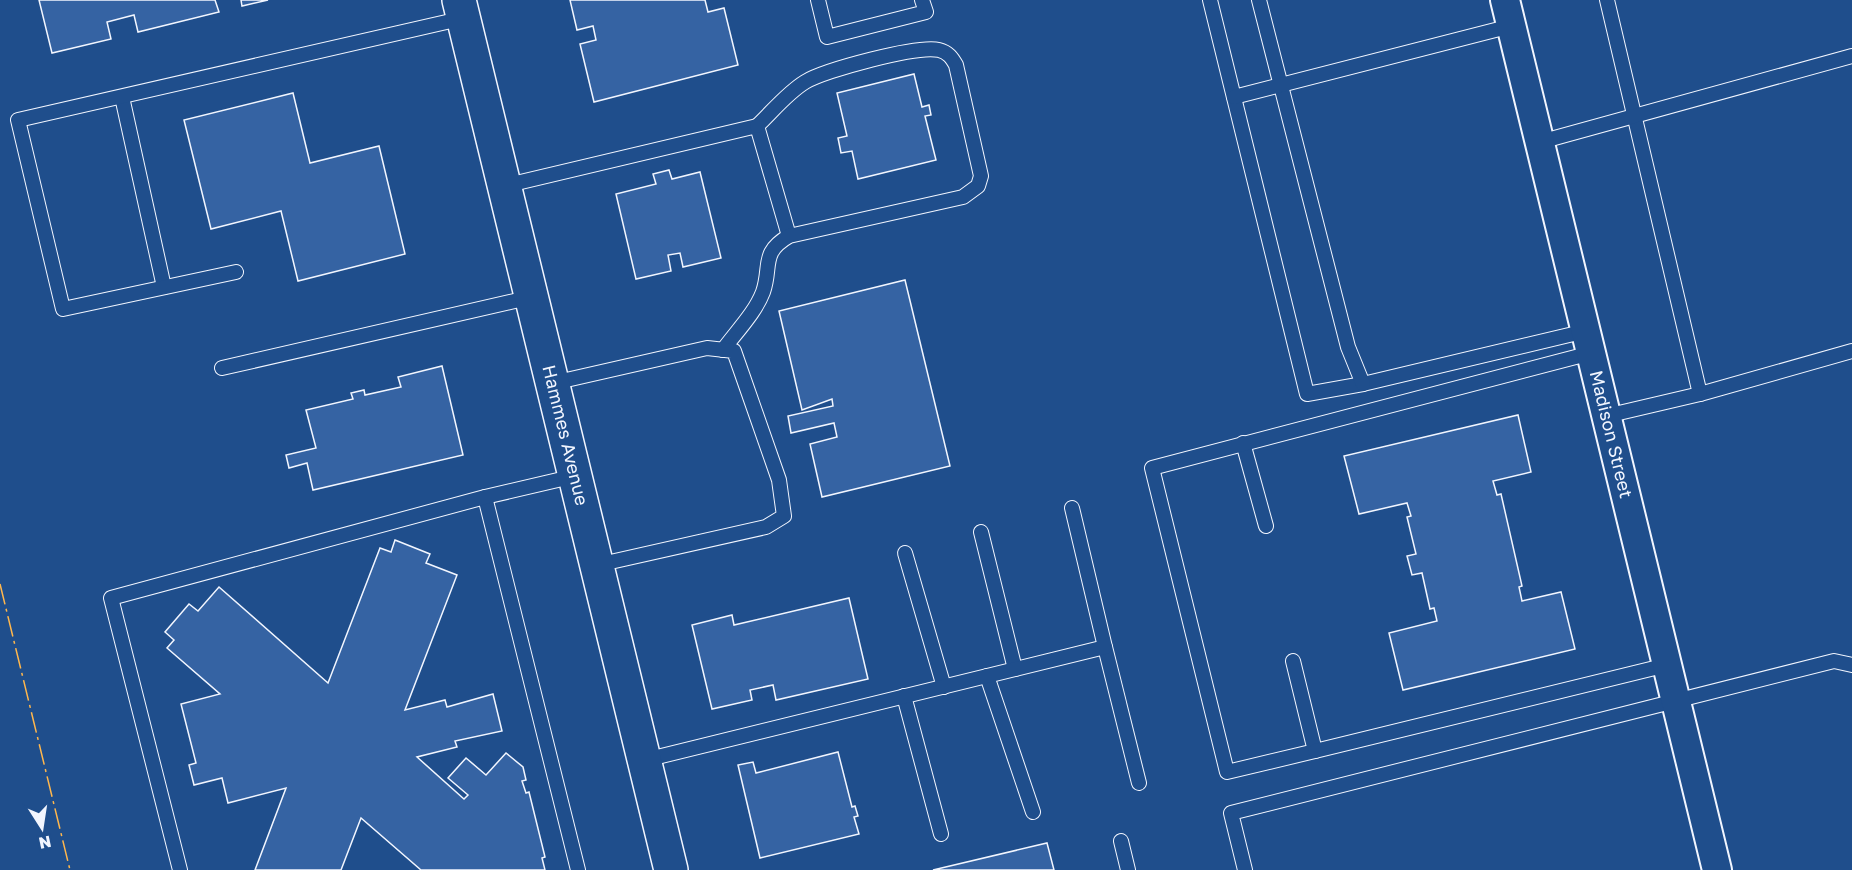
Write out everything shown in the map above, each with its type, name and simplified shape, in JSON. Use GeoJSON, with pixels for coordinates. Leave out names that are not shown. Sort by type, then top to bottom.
{"type":"FeatureCollection","features":[{"type":"Feature","properties":{"kind":"street","name":"Hammes Avenue"},"geometry":{"type":"LineString","coordinates":[[462,9],[671,870]]}},
{"type":"Feature","properties":{"kind":"street","name":"Madison Street"},"geometry":{"type":"LineString","coordinates":[[1508,13],[1717,870]]}},
{"type":"Feature","properties":{"kind":"lane"},"geometry":{"type":"LineString","coordinates":[[818,0],[827,37],[926,12],[922,0]]}},
{"type":"Feature","properties":{"kind":"lane"},"geometry":{"type":"LineString","coordinates":[[1210,0],[1307,394],[1588,342]]}},
{"type":"Feature","properties":{"kind":"lane"},"geometry":{"type":"LineString","coordinates":[[1259,0],[1348,347],[1363,384]]}},
{"type":"Feature","properties":{"kind":"lane"},"geometry":{"type":"LineString","coordinates":[[1607,0],[1700,393]]}},
{"type":"Feature","properties":{"kind":"lane"},"geometry":{"type":"LineString","coordinates":[[236,272],[63,309],[18,120],[122,97],[462,9]]}},
{"type":"Feature","properties":{"kind":"lane"},"geometry":{"type":"LineString","coordinates":[[1234,98],[1281,86],[1508,13]]}},
{"type":"Feature","properties":{"kind":"lane"},"geometry":{"type":"LineString","coordinates":[[504,186],[757,126],[802,84],[833,69],[931,50],[940,50],[950,55],[956,64],[979,161],[978,186],[963,196],[945,201],[789,236],[771,251],[763,292],[723,350]]}},
{"type":"Feature","properties":{"kind":"lane"},"geometry":{"type":"LineString","coordinates":[[1540,142],[1852,56]]}},
{"type":"Feature","properties":{"kind":"lane"},"geometry":{"type":"LineString","coordinates":[[122,97],[164,287]]}},
{"type":"Feature","properties":{"kind":"lane"},"geometry":{"type":"LineString","coordinates":[[757,126],[789,236]]}},
{"type":"Feature","properties":{"kind":"lane"},"geometry":{"type":"LineString","coordinates":[[222,368],[532,297]]}},
{"type":"Feature","properties":{"kind":"lane"},"geometry":{"type":"LineString","coordinates":[[1588,342],[1152,468],[1227,772],[1667,665]]}},
{"type":"Feature","properties":{"kind":"lane"},"geometry":{"type":"LineString","coordinates":[[553,384],[707,348],[734,351],[779,480],[784,516],[766,527],[597,565]]}},
{"type":"Feature","properties":{"kind":"lane"},"geometry":{"type":"LineString","coordinates":[[1606,416],[1852,351]]}},
{"type":"Feature","properties":{"kind":"lane"},"geometry":{"type":"LineString","coordinates":[[1244,443],[1266,526]]}},
{"type":"Feature","properties":{"kind":"lane"},"geometry":{"type":"LineString","coordinates":[[180,870],[111,598],[485,497],[575,476]]}},
{"type":"Feature","properties":{"kind":"lane"},"geometry":{"type":"LineString","coordinates":[[485,497],[578,870]]}},
{"type":"Feature","properties":{"kind":"lane"},"geometry":{"type":"LineString","coordinates":[[1072,508],[1139,783]]}},
{"type":"Feature","properties":{"kind":"lane"},"geometry":{"type":"LineString","coordinates":[[981,532],[1015,669]]}},
{"type":"Feature","properties":{"kind":"lane"},"geometry":{"type":"LineString","coordinates":[[905,553],[944,687]]}},
{"type":"Feature","properties":{"kind":"lane"},"geometry":{"type":"LineString","coordinates":[[645,760],[1105,646]]}},
{"type":"Feature","properties":{"kind":"lane"},"geometry":{"type":"LineString","coordinates":[[1293,661],[1315,751]]}},
{"type":"Feature","properties":{"kind":"lane"},"geometry":{"type":"LineString","coordinates":[[1245,870],[1231,813],[1834,661],[1852,665]]}},
{"type":"Feature","properties":{"kind":"lane"},"geometry":{"type":"LineString","coordinates":[[987,676],[1033,812]]}},
{"type":"Feature","properties":{"kind":"lane"},"geometry":{"type":"LineString","coordinates":[[904,696],[941,834]]}},
{"type":"Feature","properties":{"kind":"lane"},"geometry":{"type":"LineString","coordinates":[[1121,841],[1128,870]]}},
{"type":"Feature","properties":{"kind":"building"},"geometry":{"type":"Polygon","coordinates":[[[39,0],[215,0],[219,12],[138,32],[134,15],[107,22],[111,39],[52,53],[39,0]]]}},
{"type":"Feature","properties":{"kind":"building"},"geometry":{"type":"Polygon","coordinates":[[[241,0],[268,0],[242,6],[241,0]]]}},
{"type":"Feature","properties":{"kind":"building"},"geometry":{"type":"Polygon","coordinates":[[[570,0],[705,0],[708,12],[724,8],[738,65],[594,102],[580,44],[596,40],[593,26],[577,30],[570,0]]]}},
{"type":"Feature","properties":{"kind":"building"},"geometry":{"type":"Polygon","coordinates":[[[914,74],[922,107],[929,105],[931,115],[925,116],[936,160],[858,179],[852,151],[841,153],[838,138],[847,136],[837,93],[914,74]]]}},
{"type":"Feature","properties":{"kind":"building"},"geometry":{"type":"Polygon","coordinates":[[[293,93],[310,163],[379,146],[405,254],[298,281],[281,211],[211,229],[184,120],[293,93]]]}},
{"type":"Feature","properties":{"kind":"building"},"geometry":{"type":"Polygon","coordinates":[[[669,170],[672,179],[700,172],[721,258],[683,267],[680,253],[668,255],[671,271],[636,279],[616,194],[656,184],[653,174],[669,170]]]}},
{"type":"Feature","properties":{"kind":"building"},"geometry":{"type":"Polygon","coordinates":[[[905,280],[950,466],[822,497],[810,444],[837,437],[834,423],[791,433],[788,416],[833,406],[832,399],[802,410],[779,311],[905,280]]]}},
{"type":"Feature","properties":{"kind":"building"},"geometry":{"type":"Polygon","coordinates":[[[442,366],[463,455],[313,490],[307,463],[289,468],[286,455],[316,448],[306,410],[353,399],[351,393],[364,390],[365,395],[401,387],[398,377],[442,366]]]}},
{"type":"Feature","properties":{"kind":"building"},"geometry":{"type":"Polygon","coordinates":[[[1518,415],[1531,472],[1493,481],[1497,495],[1501,494],[1522,586],[1519,587],[1522,601],[1561,592],[1575,649],[1403,690],[1389,633],[1437,621],[1434,608],[1430,609],[1422,573],[1412,575],[1407,556],[1416,554],[1407,517],[1411,516],[1407,503],[1359,514],[1344,456],[1518,415]]]}},
{"type":"Feature","properties":{"kind":"building"},"geometry":{"type":"Polygon","coordinates":[[[395,540],[430,554],[426,563],[457,575],[405,710],[445,700],[447,707],[493,694],[502,731],[455,741],[457,747],[417,757],[464,799],[468,795],[448,778],[466,758],[486,775],[506,753],[523,767],[526,780],[522,781],[526,793],[529,792],[545,857],[542,858],[545,870],[421,870],[361,818],[341,870],[255,870],[286,788],[228,803],[222,778],[194,785],[189,765],[196,763],[181,704],[220,694],[167,648],[174,640],[165,632],[189,604],[198,611],[219,587],[328,683],[380,548],[391,552],[395,540]]]}},
{"type":"Feature","properties":{"kind":"building"},"geometry":{"type":"Polygon","coordinates":[[[849,598],[868,679],[776,700],[773,685],[750,690],[752,700],[712,709],[692,625],[732,615],[734,625],[849,598]]]}},
{"type":"Feature","properties":{"kind":"building"},"geometry":{"type":"Polygon","coordinates":[[[838,752],[852,807],[855,806],[858,816],[854,817],[859,834],[760,858],[738,765],[753,762],[756,773],[838,752]]]}},
{"type":"Feature","properties":{"kind":"building"},"geometry":{"type":"Polygon","coordinates":[[[1047,843],[1054,870],[933,870],[1047,843]]]}},
{"type":"Feature","properties":{"kind":"power"},"geometry":{"type":"LineString","coordinates":[[0,584],[70,870]]}}]}
